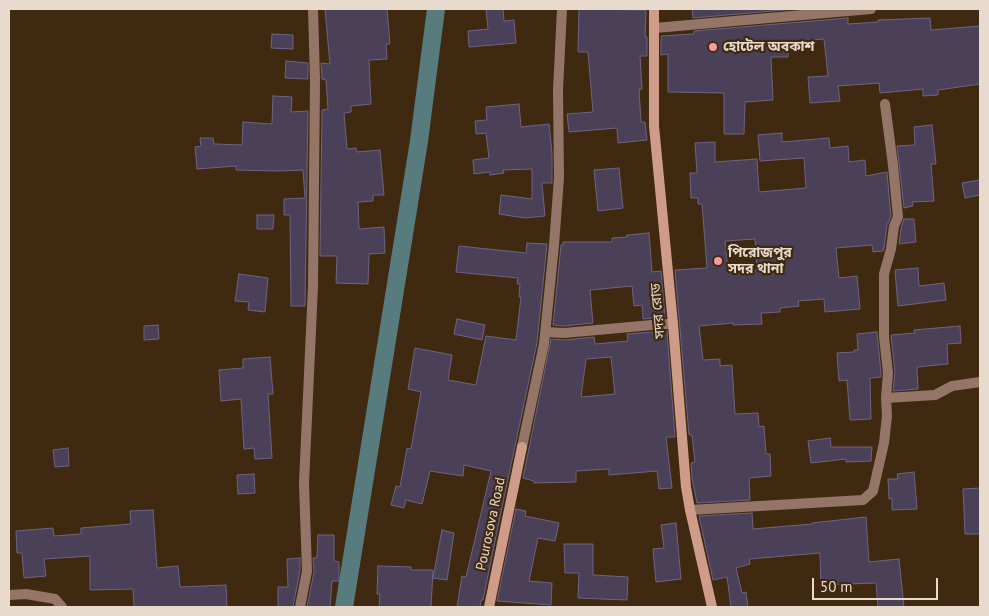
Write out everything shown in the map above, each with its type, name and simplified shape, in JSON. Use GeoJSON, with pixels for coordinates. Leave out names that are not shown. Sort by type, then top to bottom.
{"type":"FeatureCollection","features":[{"type":"Feature","properties":{"kind":"street"},"geometry":{"type":"LineString","coordinates":[[300,607],[307,572],[304,483],[313,286],[313,9]]}},
{"type":"Feature","properties":{"kind":"street"},"geometry":{"type":"LineString","coordinates":[[562,9],[558,90],[558,178],[546,332],[564,333],[673,324]]}},
{"type":"Feature","properties":{"kind":"street","name":"সদর রোড"},"geometry":{"type":"LineString","coordinates":[[654,9],[654,126],[686,487],[712,607]]}},
{"type":"Feature","properties":{"kind":"street"},"geometry":{"type":"LineString","coordinates":[[654,28],[871,9]]}},
{"type":"Feature","properties":{"kind":"street"},"geometry":{"type":"LineString","coordinates":[[690,510],[863,500],[873,491],[884,443],[887,416],[888,373],[884,337],[884,274],[891,250],[894,226],[898,217],[885,104]]}},
{"type":"Feature","properties":{"kind":"street","name":"Pourosova Road"},"geometry":{"type":"LineString","coordinates":[[489,607],[546,332]]}},
{"type":"Feature","properties":{"kind":"street"},"geometry":{"type":"LineString","coordinates":[[886,398],[935,395],[952,386],[980,382]]}},
{"type":"Feature","properties":{"kind":"street"},"geometry":{"type":"LineString","coordinates":[[9,595],[26,594],[55,599],[62,607]]}},
{"type":"Feature","properties":{"kind":"building"},"geometry":{"type":"Polygon","coordinates":[[[325,9],[387,9],[390,44],[386,44],[387,59],[369,60],[371,104],[351,106],[351,112],[344,113],[347,149],[356,148],[357,152],[380,150],[384,195],[373,195],[373,201],[358,202],[359,229],[384,227],[385,253],[369,254],[368,284],[336,283],[337,256],[320,256],[322,110],[328,109],[326,80],[322,79],[321,63],[330,64],[325,9]]]}},
{"type":"Feature","properties":{"kind":"building"},"geometry":{"type":"Polygon","coordinates":[[[486,9],[503,9],[504,21],[514,20],[516,43],[469,47],[468,31],[488,29],[486,9]]]}},
{"type":"Feature","properties":{"kind":"building"},"geometry":{"type":"Polygon","coordinates":[[[579,9],[646,10],[645,37],[647,37],[647,56],[640,56],[642,89],[639,89],[641,122],[645,122],[647,140],[618,143],[617,128],[569,132],[567,114],[593,112],[588,52],[578,52],[579,9]]]}},
{"type":"Feature","properties":{"kind":"building"},"geometry":{"type":"Polygon","coordinates":[[[692,9],[795,9],[693,18],[692,9]]]}},
{"type":"Feature","properties":{"kind":"building"},"geometry":{"type":"Polygon","coordinates":[[[848,18],[848,24],[878,22],[878,20],[930,18],[931,30],[980,26],[980,84],[938,90],[938,95],[923,96],[923,89],[880,93],[879,83],[838,86],[840,101],[810,103],[808,77],[828,76],[824,39],[788,42],[788,57],[771,57],[773,100],[745,102],[744,134],[724,134],[724,93],[668,92],[668,54],[661,55],[661,36],[694,34],[694,31],[848,18]]]}},
{"type":"Feature","properties":{"kind":"building"},"geometry":{"type":"Polygon","coordinates":[[[272,34],[293,35],[293,49],[271,48],[272,34]]]}},
{"type":"Feature","properties":{"kind":"building"},"geometry":{"type":"Polygon","coordinates":[[[286,61],[308,63],[308,79],[285,78],[286,61]]]}},
{"type":"Feature","properties":{"kind":"building"},"geometry":{"type":"Polygon","coordinates":[[[273,96],[292,97],[291,112],[308,111],[305,306],[291,306],[290,215],[284,215],[284,199],[305,198],[303,170],[236,170],[236,166],[197,169],[195,147],[201,146],[200,138],[213,138],[214,144],[242,145],[243,122],[272,124],[273,96]]]}},
{"type":"Feature","properties":{"kind":"building"},"geometry":{"type":"Polygon","coordinates":[[[519,104],[521,127],[549,124],[552,153],[552,183],[542,183],[545,216],[525,218],[499,214],[501,195],[532,199],[532,169],[503,170],[504,173],[490,175],[490,172],[474,174],[473,160],[489,158],[486,133],[476,134],[475,121],[487,120],[486,107],[519,104]]]}},
{"type":"Feature","properties":{"kind":"building"},"geometry":{"type":"Polygon","coordinates":[[[932,125],[936,164],[931,164],[934,201],[912,202],[913,206],[904,208],[897,146],[915,145],[914,127],[932,125]]]}},
{"type":"Feature","properties":{"kind":"building"},"geometry":{"type":"Polygon","coordinates":[[[782,133],[782,142],[829,138],[830,148],[848,146],[849,162],[865,160],[866,176],[887,172],[891,217],[887,225],[883,251],[873,252],[872,245],[836,248],[839,278],[857,276],[860,309],[825,312],[824,299],[798,301],[799,306],[780,308],[780,312],[761,313],[762,324],[733,325],[733,323],[699,326],[703,360],[720,359],[720,366],[732,365],[735,414],[758,413],[759,427],[764,426],[766,454],[770,454],[771,476],[749,478],[750,500],[697,503],[692,478],[691,463],[695,462],[692,435],[689,435],[675,270],[707,268],[702,204],[698,204],[698,198],[691,198],[690,173],[697,173],[695,143],[715,142],[715,162],[757,159],[759,192],[806,188],[804,158],[760,161],[758,135],[782,133]],[[755,239],[725,241],[728,272],[757,270],[755,239]]]}},
{"type":"Feature","properties":{"kind":"building"},"geometry":{"type":"Polygon","coordinates":[[[619,168],[623,208],[598,211],[594,170],[619,168]]]}},
{"type":"Feature","properties":{"kind":"building"},"geometry":{"type":"Polygon","coordinates":[[[980,180],[980,195],[965,198],[962,183],[980,180]]]}},
{"type":"Feature","properties":{"kind":"building"},"geometry":{"type":"Polygon","coordinates":[[[257,215],[274,215],[273,229],[257,229],[257,215]]]}},
{"type":"Feature","properties":{"kind":"building"},"geometry":{"type":"Polygon","coordinates":[[[904,219],[914,219],[916,242],[899,244],[904,219]]]}},
{"type":"Feature","properties":{"kind":"building"},"geometry":{"type":"Polygon","coordinates":[[[649,233],[652,272],[661,271],[665,317],[643,319],[642,305],[634,306],[632,286],[590,290],[593,323],[564,326],[553,325],[561,245],[563,245],[563,242],[612,242],[612,238],[649,233]]]}},
{"type":"Feature","properties":{"kind":"building"},"geometry":{"type":"Polygon","coordinates":[[[527,243],[547,244],[537,343],[483,600],[481,600],[480,607],[457,607],[462,576],[466,577],[491,471],[464,465],[463,476],[430,471],[422,504],[406,500],[404,508],[391,505],[396,486],[400,487],[407,448],[411,449],[421,392],[408,389],[415,348],[452,355],[448,380],[476,385],[486,336],[516,340],[521,297],[519,297],[520,284],[517,284],[518,278],[456,272],[459,246],[526,253],[527,243]]]}},
{"type":"Feature","properties":{"kind":"building"},"geometry":{"type":"Polygon","coordinates":[[[918,268],[919,286],[944,283],[946,300],[898,306],[895,270],[918,268]]]}},
{"type":"Feature","properties":{"kind":"building"},"geometry":{"type":"Polygon","coordinates":[[[239,274],[268,278],[265,312],[248,310],[249,302],[235,301],[239,274]]]}},
{"type":"Feature","properties":{"kind":"building"},"geometry":{"type":"Polygon","coordinates":[[[457,319],[485,325],[482,340],[454,334],[457,319]]]}},
{"type":"Feature","properties":{"kind":"building"},"geometry":{"type":"Polygon","coordinates":[[[158,325],[159,339],[144,340],[144,326],[158,325]]]}},
{"type":"Feature","properties":{"kind":"building"},"geometry":{"type":"Polygon","coordinates":[[[960,326],[961,343],[947,344],[948,364],[917,367],[918,389],[893,391],[895,372],[891,335],[915,333],[914,330],[960,326]]]}},
{"type":"Feature","properties":{"kind":"building"},"geometry":{"type":"Polygon","coordinates":[[[667,331],[675,437],[666,437],[672,488],[659,489],[657,471],[609,475],[609,469],[576,471],[576,482],[534,483],[534,481],[523,478],[551,339],[565,340],[594,337],[595,344],[628,341],[627,334],[667,331]],[[611,357],[586,359],[581,397],[615,394],[611,357]]]}},
{"type":"Feature","properties":{"kind":"building"},"geometry":{"type":"Polygon","coordinates":[[[877,332],[881,377],[870,378],[871,419],[850,420],[847,380],[839,381],[837,353],[858,350],[857,334],[877,332]]]}},
{"type":"Feature","properties":{"kind":"building"},"geometry":{"type":"Polygon","coordinates":[[[270,357],[273,394],[268,394],[272,458],[255,459],[254,448],[244,449],[241,399],[221,401],[219,370],[243,368],[243,359],[270,357]]]}},
{"type":"Feature","properties":{"kind":"building"},"geometry":{"type":"Polygon","coordinates":[[[830,438],[831,447],[872,447],[871,461],[846,462],[846,459],[811,463],[808,441],[830,438]]]}},
{"type":"Feature","properties":{"kind":"building"},"geometry":{"type":"Polygon","coordinates":[[[68,448],[69,466],[55,467],[53,450],[68,448]]]}},
{"type":"Feature","properties":{"kind":"building"},"geometry":{"type":"Polygon","coordinates":[[[914,472],[917,509],[892,510],[892,498],[889,499],[888,479],[898,479],[897,474],[914,472]]]}},
{"type":"Feature","properties":{"kind":"building"},"geometry":{"type":"Polygon","coordinates":[[[254,474],[255,493],[238,494],[237,475],[254,474]]]}},
{"type":"Feature","properties":{"kind":"building"},"geometry":{"type":"Polygon","coordinates":[[[980,488],[980,534],[965,534],[963,489],[980,488]]]}},
{"type":"Feature","properties":{"kind":"building"},"geometry":{"type":"Polygon","coordinates":[[[516,509],[526,511],[525,516],[559,523],[555,541],[538,538],[529,581],[552,583],[551,605],[497,601],[516,509]]]}},
{"type":"Feature","properties":{"kind":"building"},"geometry":{"type":"Polygon","coordinates":[[[153,510],[157,568],[178,566],[180,587],[226,585],[227,607],[134,607],[133,589],[90,590],[90,556],[44,559],[46,576],[24,578],[22,553],[17,553],[16,531],[53,528],[54,536],[81,534],[81,528],[131,524],[130,511],[153,510]]]}},
{"type":"Feature","properties":{"kind":"building"},"geometry":{"type":"Polygon","coordinates":[[[752,513],[753,529],[866,517],[869,562],[899,559],[904,607],[878,607],[876,583],[821,585],[820,553],[749,559],[750,564],[736,568],[742,593],[746,592],[748,607],[731,607],[727,577],[713,580],[699,516],[752,513]]]}},
{"type":"Feature","properties":{"kind":"building"},"geometry":{"type":"Polygon","coordinates":[[[676,523],[681,579],[656,582],[653,549],[664,548],[661,525],[676,523]]]}},
{"type":"Feature","properties":{"kind":"building"},"geometry":{"type":"Polygon","coordinates":[[[442,530],[454,533],[447,580],[433,578],[442,530]]]}},
{"type":"Feature","properties":{"kind":"building"},"geometry":{"type":"Polygon","coordinates":[[[318,535],[334,535],[334,561],[339,562],[339,581],[332,581],[330,607],[307,607],[314,572],[313,558],[317,558],[318,535]]]}},
{"type":"Feature","properties":{"kind":"building"},"geometry":{"type":"Polygon","coordinates":[[[564,544],[593,544],[593,575],[628,577],[627,600],[578,598],[579,573],[565,573],[564,544]]]}},
{"type":"Feature","properties":{"kind":"building"},"geometry":{"type":"Polygon","coordinates":[[[300,558],[300,570],[293,607],[278,607],[278,587],[288,587],[287,559],[300,558]]]}},
{"type":"Feature","properties":{"kind":"building"},"geometry":{"type":"Polygon","coordinates":[[[378,566],[411,567],[411,570],[433,570],[431,607],[379,607],[380,594],[377,594],[378,566]]]}},
{"type":"Feature","properties":{"kind":"waterway"},"geometry":{"type":"LineString","coordinates":[[344,607],[419,141],[436,9]]}},
{"type":"Feature","properties":{"kind":"place","name":"হোটেল অবকাশ"},"geometry":{"type":"Point","coordinates":[713,47]}},
{"type":"Feature","properties":{"kind":"place","name":"পিরোজপুর সদর থানা"},"geometry":{"type":"Point","coordinates":[718,261]}}]}
